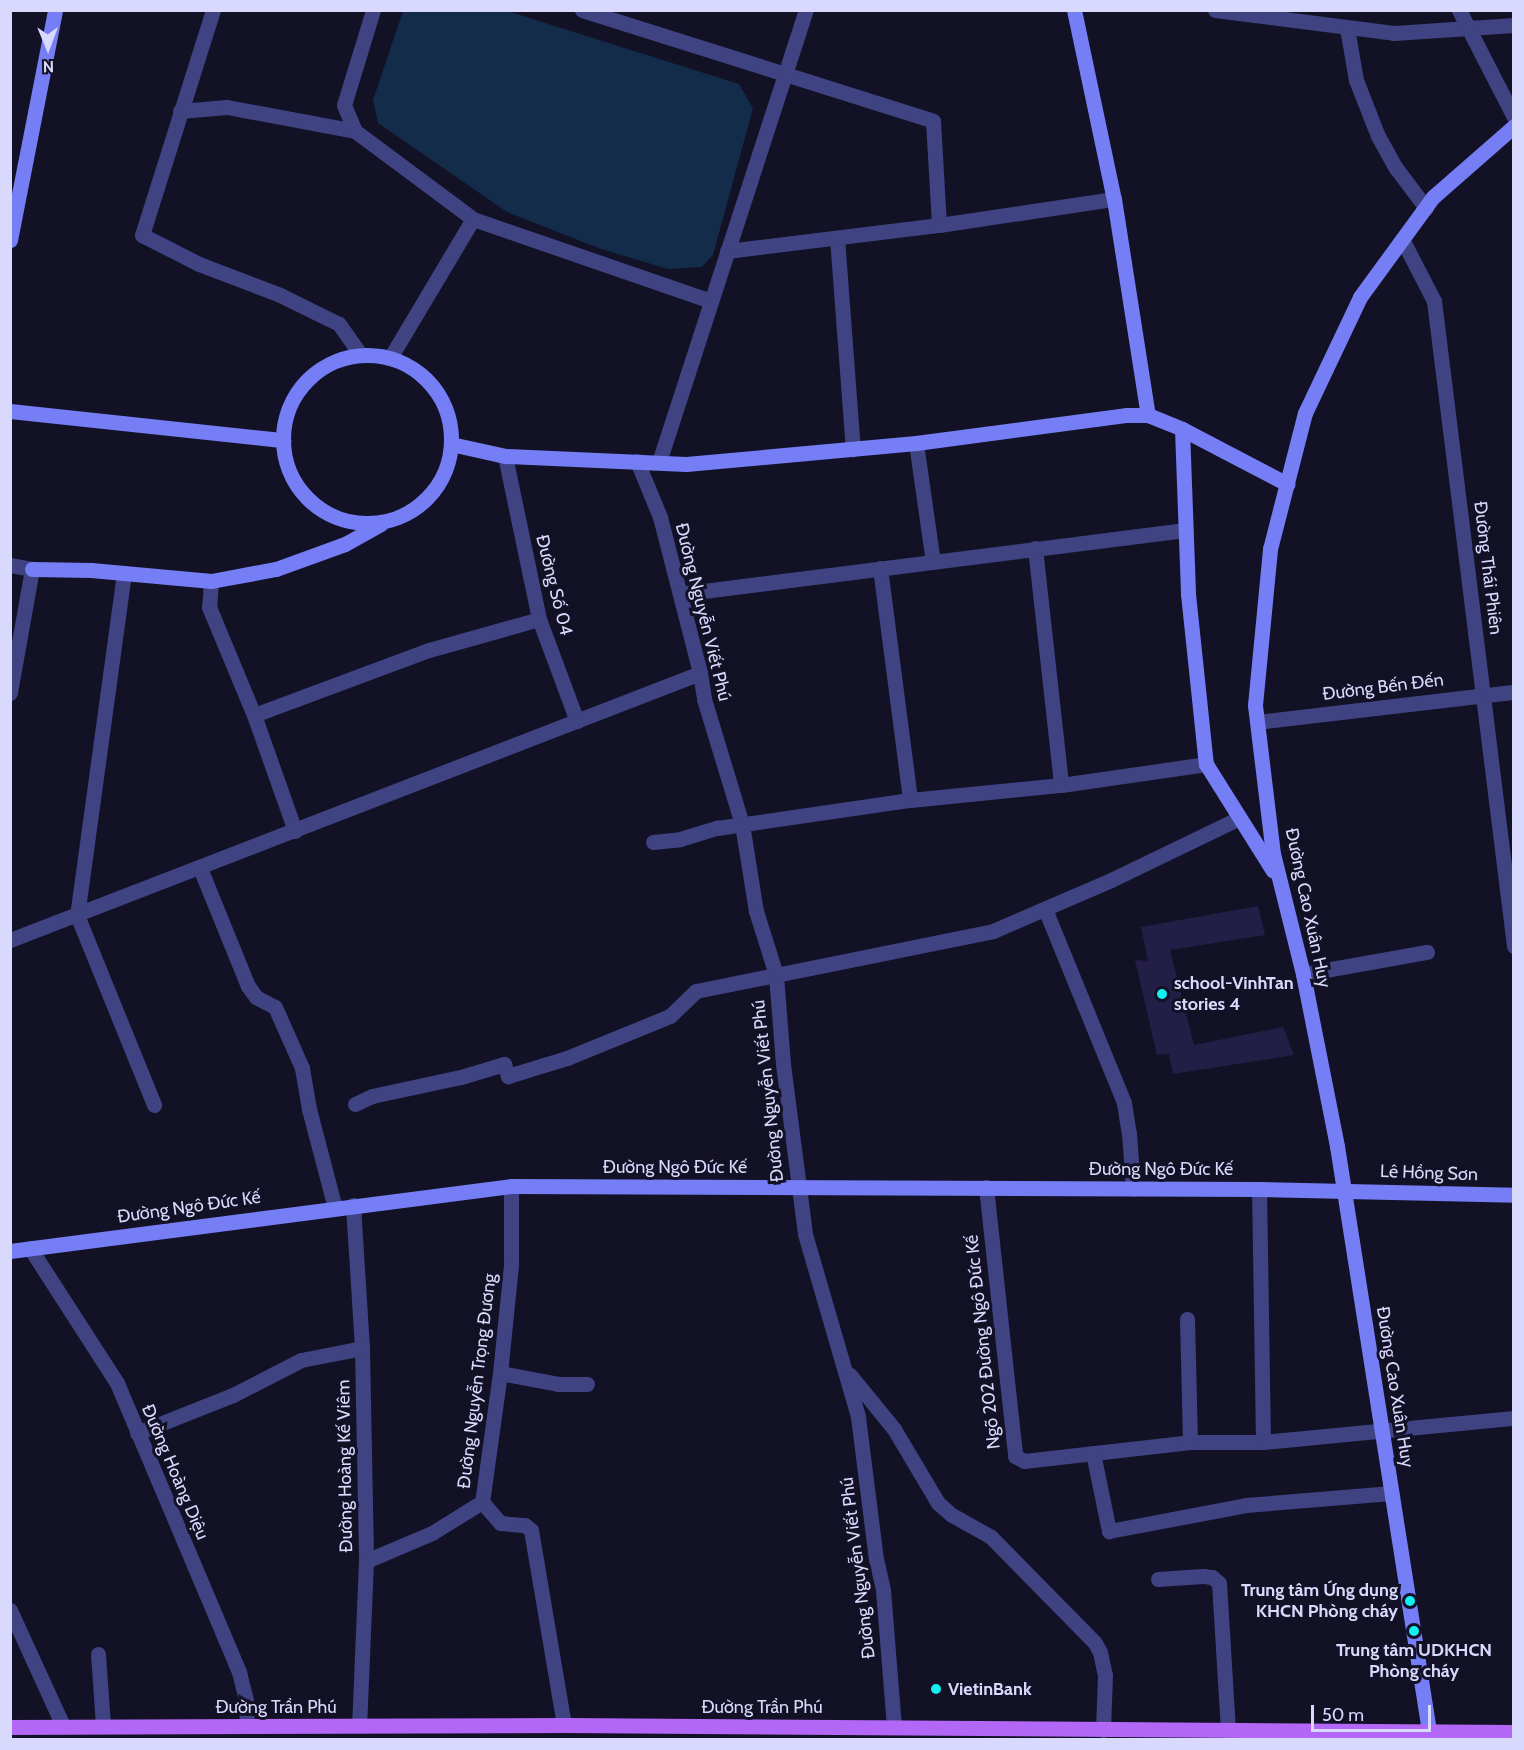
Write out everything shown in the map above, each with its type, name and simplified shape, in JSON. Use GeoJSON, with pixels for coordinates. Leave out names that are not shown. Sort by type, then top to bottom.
{"type":"FeatureCollection","features":[{"type":"Feature","properties":{"kind":"main road","name":"Đường Trần Phú"},"geometry":{"type":"LineString","coordinates":[[10,1727],[247,1726],[310,1733],[359,1726],[564,1732],[894,1733],[1103,1730],[1429,1735],[1514,1732]]}},
{"type":"Feature","properties":{"kind":"street"},"geometry":{"type":"LineString","coordinates":[[10,240],[55,10]]}},
{"type":"Feature","properties":{"kind":"street"},"geometry":{"type":"LineString","coordinates":[[213,10],[142,235],[199,264],[280,295],[339,324],[361,355]]}},
{"type":"Feature","properties":{"kind":"street"},"geometry":{"type":"LineString","coordinates":[[355,131],[344,105],[373,10]]}},
{"type":"Feature","properties":{"kind":"street"},"geometry":{"type":"LineString","coordinates":[[582,10],[933,121],[939,225]]}},
{"type":"Feature","properties":{"kind":"street"},"geometry":{"type":"LineString","coordinates":[[659,462],[806,10]]}},
{"type":"Feature","properties":{"kind":"street"},"geometry":{"type":"LineString","coordinates":[[1074,10],[1114,199],[1148,415]]}},
{"type":"Feature","properties":{"kind":"street"},"geometry":{"type":"LineString","coordinates":[[1215,10],[1394,33],[1470,30],[1514,25]]}},
{"type":"Feature","properties":{"kind":"street"},"geometry":{"type":"LineString","coordinates":[[1460,10],[1513,127]]}},
{"type":"Feature","properties":{"kind":"street"},"geometry":{"type":"LineString","coordinates":[[1347,28],[1356,80],[1378,136],[1396,168],[1426,208]]}},
{"type":"Feature","properties":{"kind":"street"},"geometry":{"type":"LineString","coordinates":[[180,111],[227,107],[355,131],[473,219],[711,301]]}},
{"type":"Feature","properties":{"kind":"street","name":"Đường Cao Xuân Huy"},"geometry":{"type":"LineString","coordinates":[[1429,1735],[1344,1190],[1303,974],[1273,854],[1255,705],[1269,549],[1305,413],[1360,297],[1402,239],[1433,197],[1513,127]]}},
{"type":"Feature","properties":{"kind":"street"},"geometry":{"type":"LineString","coordinates":[[728,251],[939,225],[1114,199]]}},
{"type":"Feature","properties":{"kind":"street"},"geometry":{"type":"LineString","coordinates":[[390,358],[473,219]]}},
{"type":"Feature","properties":{"kind":"street"},"geometry":{"type":"LineString","coordinates":[[837,238],[853,449]]}},
{"type":"Feature","properties":{"kind":"street","name":"Đường Thái Phiên"},"geometry":{"type":"LineString","coordinates":[[1402,239],[1434,301],[1485,694],[1514,946]]}},
{"type":"Feature","properties":{"kind":"street"},"geometry":{"type":"LineString","coordinates":[[10,565],[32,569],[124,573],[211,581],[276,569],[345,544],[411,511],[432,493],[445,470],[451,444],[448,416],[436,390],[416,370],[390,358],[361,355],[333,362],[309,377],[292,400],[283,427],[284,455],[294,482],[311,502],[334,516],[360,523],[387,521]]}},
{"type":"Feature","properties":{"kind":"street"},"geometry":{"type":"LineString","coordinates":[[10,411],[283,440]]}},
{"type":"Feature","properties":{"kind":"street"},"geometry":{"type":"LineString","coordinates":[[451,444],[505,456],[686,464],[916,443],[1127,415],[1148,415],[1182,429],[1287,484]]}},
{"type":"Feature","properties":{"kind":"street"},"geometry":{"type":"LineString","coordinates":[[1182,429],[1188,594],[1206,764],[1279,882]]}},
{"type":"Feature","properties":{"kind":"street"},"geometry":{"type":"LineString","coordinates":[[916,443],[933,562]]}},
{"type":"Feature","properties":{"kind":"street","name":"Đường Số 04"},"geometry":{"type":"LineString","coordinates":[[505,456],[539,619],[576,721]]}},
{"type":"Feature","properties":{"kind":"street","name":"Đường Nguyễn Viết Phú"},"geometry":{"type":"LineString","coordinates":[[637,462],[660,517],[700,673],[704,699],[742,824],[756,911],[776,975],[805,1234],[858,1417],[876,1559],[883,1590],[894,1733]]}},
{"type":"Feature","properties":{"kind":"street"},"geometry":{"type":"LineString","coordinates":[[680,594],[1185,530]]}},
{"type":"Feature","properties":{"kind":"street"},"geometry":{"type":"LineString","coordinates":[[1035,548],[1061,785]]}},
{"type":"Feature","properties":{"kind":"street"},"geometry":{"type":"LineString","coordinates":[[880,568],[910,800]]}},
{"type":"Feature","properties":{"kind":"street"},"geometry":{"type":"LineString","coordinates":[[10,693],[32,569]]}},
{"type":"Feature","properties":{"kind":"street"},"geometry":{"type":"LineString","coordinates":[[124,573],[77,915],[154,1105]]}},
{"type":"Feature","properties":{"kind":"street"},"geometry":{"type":"LineString","coordinates":[[211,581],[209,607],[254,715],[295,831]]}},
{"type":"Feature","properties":{"kind":"street"},"geometry":{"type":"LineString","coordinates":[[254,715],[429,650],[539,619]]}},
{"type":"Feature","properties":{"kind":"street"},"geometry":{"type":"LineString","coordinates":[[10,940],[700,673]]}},
{"type":"Feature","properties":{"kind":"street","name":"Đường Bến Đến"},"geometry":{"type":"LineString","coordinates":[[1257,722],[1514,692]]}},
{"type":"Feature","properties":{"kind":"street"},"geometry":{"type":"LineString","coordinates":[[653,842],[680,839],[717,828],[910,800],[1061,785],[1206,764]]}},
{"type":"Feature","properties":{"kind":"street"},"geometry":{"type":"LineString","coordinates":[[356,1104],[372,1096],[461,1077],[504,1064],[508,1076],[557,1061],[670,1016],[696,991],[796,969],[909,950],[993,932],[1239,818]]}},
{"type":"Feature","properties":{"kind":"street"},"geometry":{"type":"LineString","coordinates":[[200,868],[248,986],[256,997],[275,1007],[302,1068],[309,1109],[335,1208]]}},
{"type":"Feature","properties":{"kind":"street"},"geometry":{"type":"LineString","coordinates":[[1045,909],[1124,1102],[1130,1133],[1133,1190]]}},
{"type":"Feature","properties":{"kind":"street"},"geometry":{"type":"LineString","coordinates":[[1303,974],[1427,952]]}},
{"type":"Feature","properties":{"kind":"street","name":"Đường Ngô Đức Kế"},"geometry":{"type":"LineString","coordinates":[[10,1251],[511,1186],[1344,1190]]}},
{"type":"Feature","properties":{"kind":"street","name":"Đường Nguyễn Trọng Đương"},"geometry":{"type":"LineString","coordinates":[[511,1186],[511,1265],[500,1373],[482,1502],[495,1520],[525,1526],[531,1530],[564,1732]]}},
{"type":"Feature","properties":{"kind":"street","name":"Ngõ 202 Đường Ngô Đức Kế"},"geometry":{"type":"LineString","coordinates":[[986,1188],[1015,1456],[1024,1461],[1190,1442],[1263,1442],[1382,1433],[1514,1418]]}},
{"type":"Feature","properties":{"kind":"street"},"geometry":{"type":"LineString","coordinates":[[1259,1189],[1263,1442]]}},
{"type":"Feature","properties":{"kind":"street","name":"Lê Hồng Sơn"},"geometry":{"type":"LineString","coordinates":[[1344,1190],[1514,1195]]}},
{"type":"Feature","properties":{"kind":"street","name":"Đường Hoàng Kế Viêm"},"geometry":{"type":"LineString","coordinates":[[353,1205],[362,1348],[366,1561],[359,1726]]}},
{"type":"Feature","properties":{"kind":"street","name":"Đường Hoàng Diệu"},"geometry":{"type":"LineString","coordinates":[[30,1248],[74,1320],[111,1373],[239,1672],[246,1700],[247,1726]]}},
{"type":"Feature","properties":{"kind":"street"},"geometry":{"type":"LineString","coordinates":[[1187,1319],[1190,1442]]}},
{"type":"Feature","properties":{"kind":"street"},"geometry":{"type":"LineString","coordinates":[[137,1434],[232,1395],[301,1359],[362,1348]]}},
{"type":"Feature","properties":{"kind":"street"},"geometry":{"type":"LineString","coordinates":[[845,1369],[894,1429],[938,1503],[952,1515],[991,1537],[1095,1643],[1100,1652],[1105,1675],[1103,1730]]}},
{"type":"Feature","properties":{"kind":"street"},"geometry":{"type":"LineString","coordinates":[[500,1373],[549,1383],[587,1384]]}},
{"type":"Feature","properties":{"kind":"street"},"geometry":{"type":"LineString","coordinates":[[1093,1453],[1109,1531],[1246,1505],[1392,1493]]}},
{"type":"Feature","properties":{"kind":"street"},"geometry":{"type":"LineString","coordinates":[[366,1561],[432,1533],[482,1502]]}},
{"type":"Feature","properties":{"kind":"street"},"geometry":{"type":"LineString","coordinates":[[1158,1580],[1203,1576],[1212,1577],[1219,1583],[1228,1731]]}},
{"type":"Feature","properties":{"kind":"street"},"geometry":{"type":"LineString","coordinates":[[10,1610],[63,1726]]}},
{"type":"Feature","properties":{"kind":"street"},"geometry":{"type":"LineString","coordinates":[[98,1654],[103,1726]]}},
{"type":"Feature","properties":{"kind":"water"},"geometry":{"type":"Polygon","coordinates":[[[403,11],[507,11],[739,84],[753,108],[713,255],[702,267],[668,269],[601,249],[507,212],[378,123],[373,100],[403,11]]]}},
{"type":"Feature","properties":{"kind":"building","name":"school-VinhTan stories 4"},"geometry":{"type":"Polygon","coordinates":[[[1258,906],[1265,935],[1170,950],[1194,1045],[1283,1027],[1294,1055],[1173,1074],[1169,1054],[1157,1055],[1135,960],[1148,961],[1141,927],[1258,906]]]}},
{"type":"Feature","properties":{"kind":"place","name":"school-VinhTan stories 4"},"geometry":{"type":"Point","coordinates":[1162,994]}},
{"type":"Feature","properties":{"kind":"place","name":"Trung tâm Ứng dụng KHCN Phòng cháy"},"geometry":{"type":"Point","coordinates":[1410,1601]}},
{"type":"Feature","properties":{"kind":"place","name":"Trung tâm UDKHCN Phòng cháy"},"geometry":{"type":"Point","coordinates":[1414,1631]}},
{"type":"Feature","properties":{"kind":"place","name":"VietinBank"},"geometry":{"type":"Point","coordinates":[936,1689]}}]}
